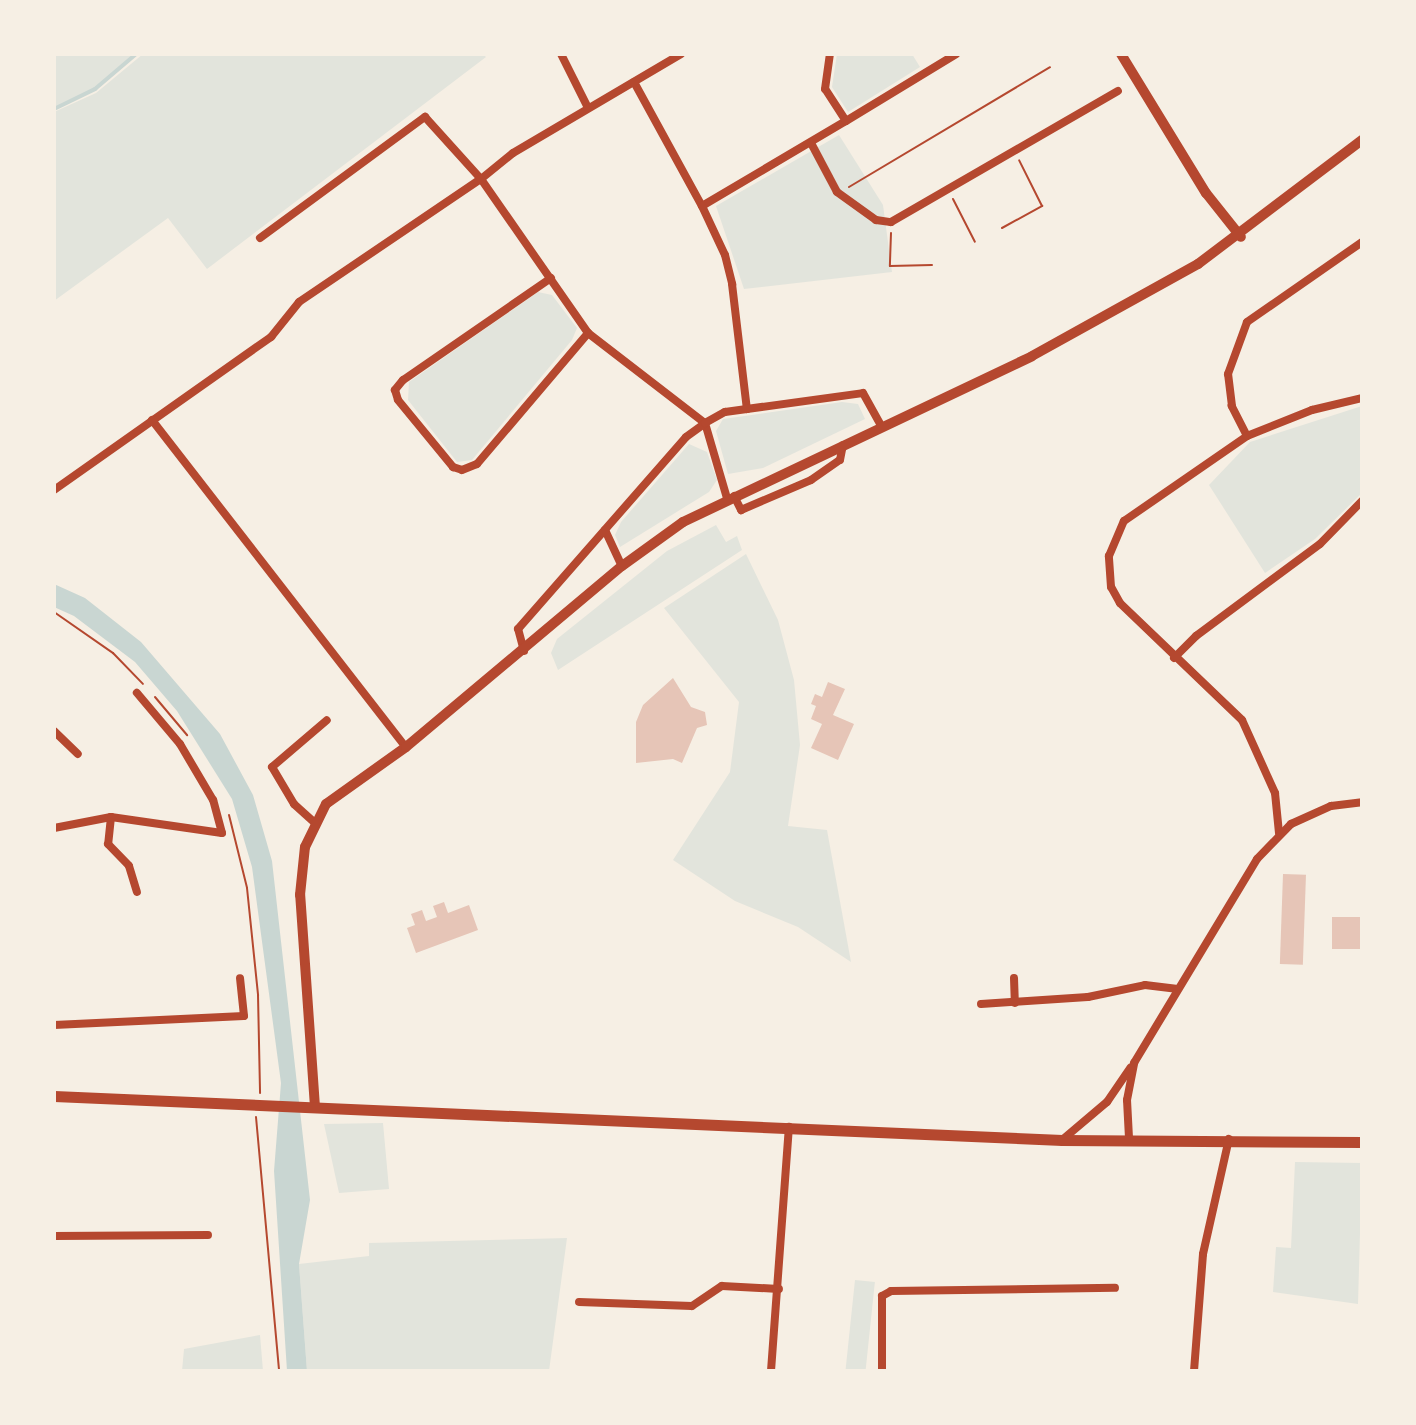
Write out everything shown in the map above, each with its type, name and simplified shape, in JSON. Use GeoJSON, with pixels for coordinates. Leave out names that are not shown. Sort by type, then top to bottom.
{"type":"FeatureCollection","features":[{"type":"Feature","properties":{"kind":"main road"},"geometry":{"type":"LineString","coordinates":[[54,1096],[1062,1140],[1129,1138],[1362,1142]]}},
{"type":"Feature","properties":{"kind":"street"},"geometry":{"type":"LineString","coordinates":[[561,54],[588,108]]}},
{"type":"Feature","properties":{"kind":"street"},"geometry":{"type":"LineString","coordinates":[[54,490],[271,337],[299,302],[588,108],[681,54]]}},
{"type":"Feature","properties":{"kind":"street"},"geometry":{"type":"LineString","coordinates":[[830,54],[825,89],[846,121]]}},
{"type":"Feature","properties":{"kind":"street"},"geometry":{"type":"LineString","coordinates":[[702,206],[956,54]]}},
{"type":"Feature","properties":{"kind":"street"},"geometry":{"type":"LineString","coordinates":[[1121,54],[1206,193],[1241,237]]}},
{"type":"Feature","properties":{"kind":"street"},"geometry":{"type":"LineString","coordinates":[[634,82],[702,206],[725,255],[732,284],[747,409]]}},
{"type":"Feature","properties":{"kind":"street"},"geometry":{"type":"LineString","coordinates":[[811,143],[837,192],[876,220],[891,222],[1118,91]]}},
{"type":"Feature","properties":{"kind":"street"},"geometry":{"type":"LineString","coordinates":[[260,238],[425,117],[481,179],[588,333],[705,423],[730,497],[741,510],[811,480],[840,460],[843,444]]}},
{"type":"Feature","properties":{"kind":"street"},"geometry":{"type":"LineString","coordinates":[[315,1107],[300,895],[305,847],[326,804],[406,747],[622,566],[730,497],[1032,356],[1241,237],[1362,140]]}},
{"type":"Feature","properties":{"kind":"street"},"geometry":{"type":"LineString","coordinates":[[1247,436],[1232,406],[1228,374],[1247,322],[1362,242]]}},
{"type":"Feature","properties":{"kind":"street"},"geometry":{"type":"LineString","coordinates":[[551,278],[403,380],[395,390],[398,400],[453,467],[462,470],[477,464],[588,333]]}},
{"type":"Feature","properties":{"kind":"street"},"geometry":{"type":"LineString","coordinates":[[524,651],[518,629],[705,423],[725,412],[863,393],[881,426]]}},
{"type":"Feature","properties":{"kind":"street"},"geometry":{"type":"LineString","coordinates":[[1279,833],[1275,793],[1242,720],[1205,680],[1174,658],[1120,603],[1111,587],[1108,566],[1114,539],[1136,511],[1247,436],[1312,410],[1362,398]]}},
{"type":"Feature","properties":{"kind":"street"},"geometry":{"type":"LineString","coordinates":[[152,420],[406,747]]}},
{"type":"Feature","properties":{"kind":"street"},"geometry":{"type":"LineString","coordinates":[[1174,658],[1196,636],[1320,544],[1362,501]]}},
{"type":"Feature","properties":{"kind":"street"},"geometry":{"type":"LineString","coordinates":[[605,530],[622,566]]}},
{"type":"Feature","properties":{"kind":"street"},"geometry":{"type":"LineString","coordinates":[[54,828],[111,817],[222,833],[213,800],[180,744],[137,693]]}},
{"type":"Feature","properties":{"kind":"street"},"geometry":{"type":"LineString","coordinates":[[315,823],[294,804],[272,767],[327,720]]}},
{"type":"Feature","properties":{"kind":"street"},"geometry":{"type":"LineString","coordinates":[[54,731],[78,754]]}},
{"type":"Feature","properties":{"kind":"street"},"geometry":{"type":"LineString","coordinates":[[1062,1140],[1107,1102],[1134,1063],[1257,859],[1279,833],[1310,814],[1362,802]]}},
{"type":"Feature","properties":{"kind":"street"},"geometry":{"type":"LineString","coordinates":[[111,817],[108,844],[129,866],[137,892]]}},
{"type":"Feature","properties":{"kind":"street"},"geometry":{"type":"LineString","coordinates":[[54,1025],[244,1016],[240,978]]}},
{"type":"Feature","properties":{"kind":"street"},"geometry":{"type":"LineString","coordinates":[[1014,978],[1015,1003]]}},
{"type":"Feature","properties":{"kind":"street"},"geometry":{"type":"LineString","coordinates":[[981,1004],[1015,1003],[1145,985],[1176,989]]}},
{"type":"Feature","properties":{"kind":"street"},"geometry":{"type":"LineString","coordinates":[[1129,1138],[1127,1100],[1134,1063]]}},
{"type":"Feature","properties":{"kind":"street"},"geometry":{"type":"LineString","coordinates":[[771,1371],[789,1127]]}},
{"type":"Feature","properties":{"kind":"street"},"geometry":{"type":"LineString","coordinates":[[1194,1371],[1203,1254],[1229,1139]]}},
{"type":"Feature","properties":{"kind":"street"},"geometry":{"type":"LineString","coordinates":[[54,1236],[208,1235]]}},
{"type":"Feature","properties":{"kind":"street"},"geometry":{"type":"LineString","coordinates":[[579,1302],[692,1306],[722,1286],[779,1289]]}},
{"type":"Feature","properties":{"kind":"street"},"geometry":{"type":"LineString","coordinates":[[882,1371],[882,1296],[891,1291],[1115,1288]]}},
{"type":"Feature","properties":{"kind":"path"},"geometry":{"type":"LineString","coordinates":[[837,192],[1050,67]]}},
{"type":"Feature","properties":{"kind":"path"},"geometry":{"type":"LineString","coordinates":[[1002,228],[1042,206],[1015,152]]}},
{"type":"Feature","properties":{"kind":"path"},"geometry":{"type":"LineString","coordinates":[[949,191],[975,242]]}},
{"type":"Feature","properties":{"kind":"path"},"geometry":{"type":"LineString","coordinates":[[891,222],[890,266],[932,265]]}},
{"type":"Feature","properties":{"kind":"path"},"geometry":{"type":"LineString","coordinates":[[256,1116],[279,1371]]}},
{"type":"Feature","properties":{"kind":"shaded area"},"geometry":{"type":"Polygon","coordinates":[[[54,54],[136,54],[95,89],[54,109],[54,54]]]}},
{"type":"Feature","properties":{"kind":"shaded area"},"geometry":{"type":"Polygon","coordinates":[[[143,54],[483,54],[486,57],[207,269],[168,218],[54,301],[54,112],[96,93],[143,54]]]}},
{"type":"Feature","properties":{"kind":"shaded area"},"geometry":{"type":"Polygon","coordinates":[[[837,54],[912,54],[920,67],[848,112],[832,87],[837,54]]]}},
{"type":"Feature","properties":{"kind":"shaded area"},"geometry":{"type":"Polygon","coordinates":[[[839,135],[883,205],[892,272],[744,289],[716,206],[839,135]]]}},
{"type":"Feature","properties":{"kind":"shaded area"},"geometry":{"type":"Polygon","coordinates":[[[538,292],[552,295],[577,328],[572,340],[472,460],[457,462],[408,400],[409,382],[538,292]]]}},
{"type":"Feature","properties":{"kind":"shaded area"},"geometry":{"type":"Polygon","coordinates":[[[842,402],[858,404],[865,419],[763,468],[728,474],[716,431],[723,419],[842,402]]]}},
{"type":"Feature","properties":{"kind":"shaded area"},"geometry":{"type":"Polygon","coordinates":[[[1362,406],[1362,493],[1315,539],[1265,573],[1209,485],[1250,442],[1362,406]]]}},
{"type":"Feature","properties":{"kind":"shaded area"},"geometry":{"type":"Polygon","coordinates":[[[689,444],[707,452],[717,480],[709,492],[620,547],[615,535],[621,522],[689,444]]]}},
{"type":"Feature","properties":{"kind":"shaded area"},"geometry":{"type":"Polygon","coordinates":[[[716,525],[726,542],[737,536],[742,550],[558,670],[551,653],[557,639],[667,551],[716,525]]]}},
{"type":"Feature","properties":{"kind":"shaded area"},"geometry":{"type":"Polygon","coordinates":[[[746,554],[778,620],[794,680],[800,745],[788,826],[827,830],[851,962],[798,927],[735,901],[673,860],[730,772],[739,702],[664,608],[746,554]]]}},
{"type":"Feature","properties":{"kind":"shaded area"},"geometry":{"type":"Polygon","coordinates":[[[54,584],[85,598],[141,642],[220,734],[253,795],[272,861],[310,1200],[299,1264],[307,1371],[287,1371],[274,1171],[281,1083],[252,867],[232,799],[177,711],[135,662],[74,616],[54,607],[54,584]]]}},
{"type":"Feature","properties":{"kind":"shaded area"},"geometry":{"type":"Polygon","coordinates":[[[383,1123],[389,1189],[339,1193],[324,1124],[383,1123]]]}},
{"type":"Feature","properties":{"kind":"shaded area"},"geometry":{"type":"Polygon","coordinates":[[[1295,1162],[1362,1163],[1358,1304],[1273,1292],[1276,1247],[1291,1248],[1295,1162]]]}},
{"type":"Feature","properties":{"kind":"shaded area"},"geometry":{"type":"Polygon","coordinates":[[[567,1238],[549,1371],[307,1371],[299,1264],[369,1256],[369,1243],[567,1238]]]}},
{"type":"Feature","properties":{"kind":"shaded area"},"geometry":{"type":"Polygon","coordinates":[[[855,1280],[875,1282],[866,1371],[845,1371],[855,1280]]]}},
{"type":"Feature","properties":{"kind":"shaded area"},"geometry":{"type":"Polygon","coordinates":[[[260,1335],[263,1371],[182,1371],[184,1349],[260,1335]]]}},
{"type":"Feature","properties":{"kind":"building"},"geometry":{"type":"Polygon","coordinates":[[[673,678],[691,707],[705,712],[707,725],[697,728],[682,763],[673,759],[636,763],[636,722],[643,705],[673,678]]]}},
{"type":"Feature","properties":{"kind":"building"},"geometry":{"type":"Polygon","coordinates":[[[828,682],[845,689],[833,715],[854,724],[838,760],[811,748],[822,724],[811,719],[816,706],[811,704],[815,694],[822,697],[828,682]]]}},
{"type":"Feature","properties":{"kind":"building"},"geometry":{"type":"Polygon","coordinates":[[[1283,874],[1306,875],[1303,965],[1280,964],[1283,874]]]}},
{"type":"Feature","properties":{"kind":"building"},"geometry":{"type":"Polygon","coordinates":[[[444,902],[448,913],[469,905],[478,930],[416,953],[407,928],[415,925],[411,914],[422,910],[426,921],[437,917],[433,906],[444,902]]]}},
{"type":"Feature","properties":{"kind":"building"},"geometry":{"type":"Polygon","coordinates":[[[1332,917],[1362,917],[1362,949],[1332,949],[1332,917]]]}},
{"type":"Feature","properties":{"kind":"waterway"},"geometry":{"type":"LineString","coordinates":[[54,109],[95,89],[136,54]]}}]}
